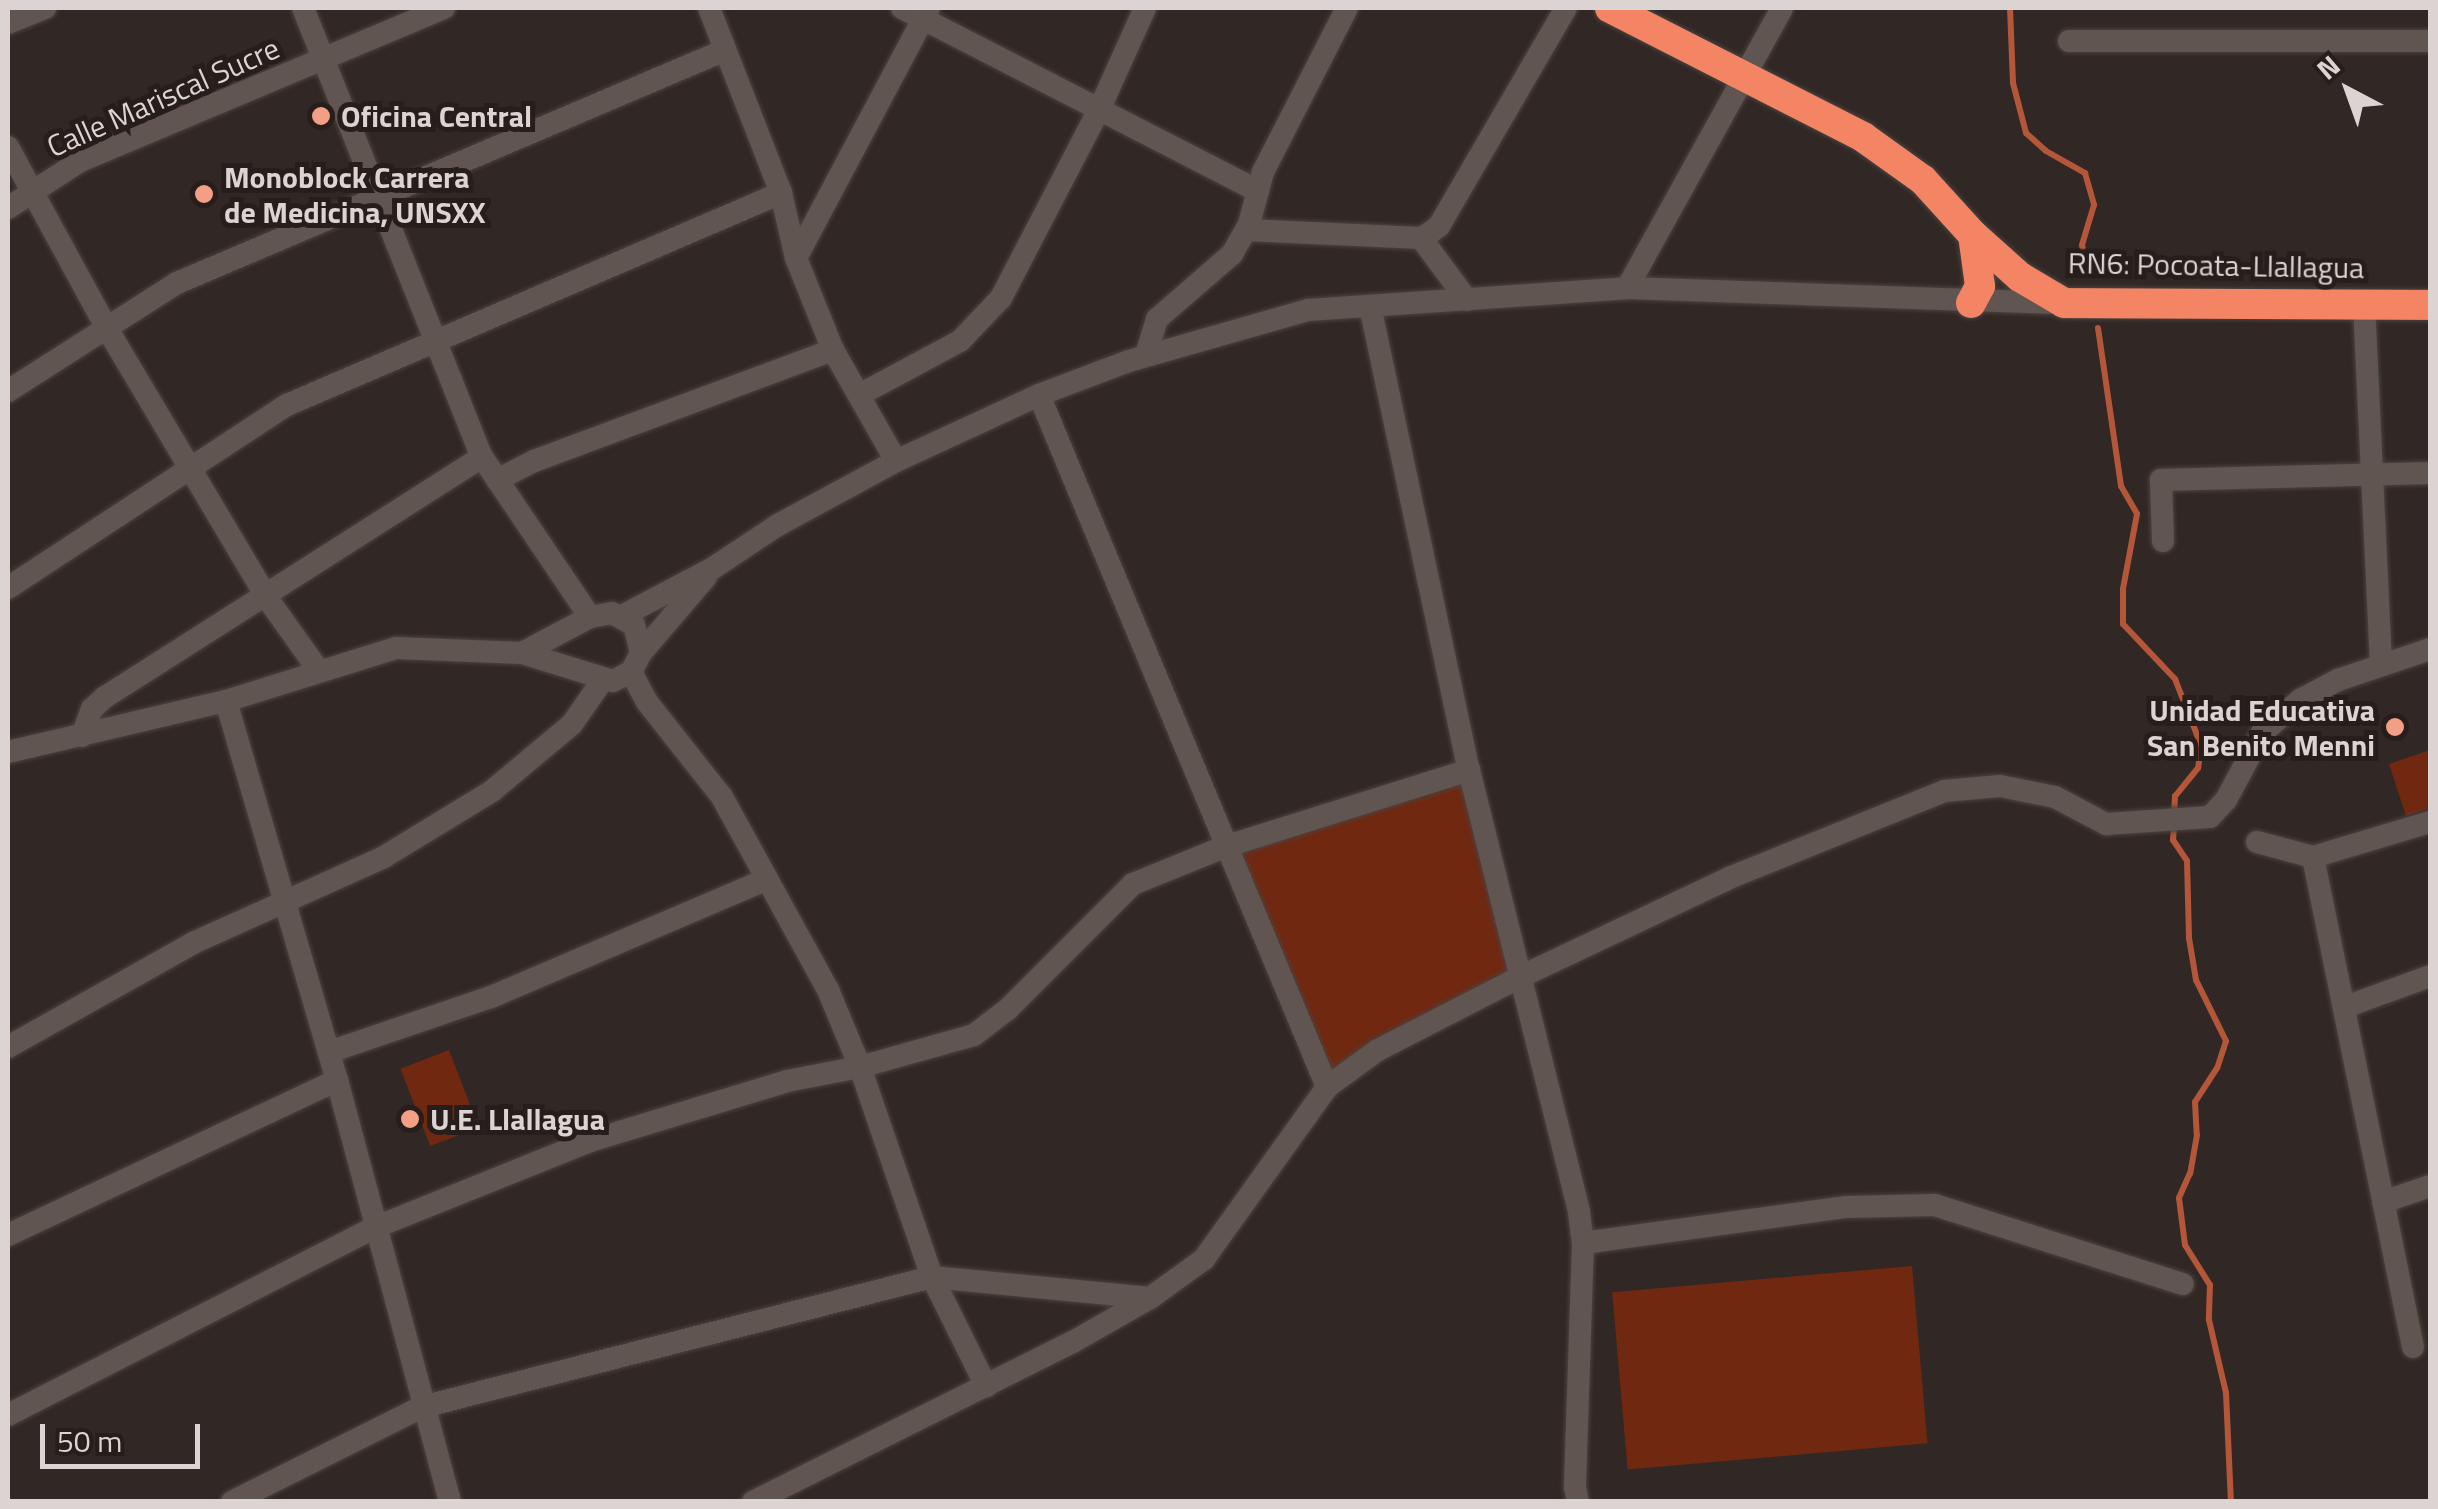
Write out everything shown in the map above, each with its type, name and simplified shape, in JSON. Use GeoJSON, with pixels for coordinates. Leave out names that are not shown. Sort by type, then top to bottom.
{"type":"FeatureCollection","features":[{"type":"Feature","properties":{"kind":"highway","name":"RN6: Pocoata-Llallagua"},"geometry":{"type":"LineString","coordinates":[[1610,8],[1864,137],[1923,180],[1973,235],[2020,278],[2064,303],[2430,304]]}},
{"type":"Feature","properties":{"kind":"highway"},"geometry":{"type":"LineString","coordinates":[[1971,303],[1980,286],[1973,235]]}},
{"type":"Feature","properties":{"kind":"street"},"geometry":{"type":"LineString","coordinates":[[8,22],[44,8]]}},
{"type":"Feature","properties":{"kind":"street"},"geometry":{"type":"LineString","coordinates":[[303,8],[482,457],[586,620]]}},
{"type":"Feature","properties":{"kind":"street","name":"Calle Mariscal Sucre"},"geometry":{"type":"LineString","coordinates":[[8,208],[80,161],[444,8]]}},
{"type":"Feature","properties":{"kind":"street"},"geometry":{"type":"LineString","coordinates":[[709,8],[781,193],[796,258],[833,350],[896,461]]}},
{"type":"Feature","properties":{"kind":"street"},"geometry":{"type":"LineString","coordinates":[[860,394],[960,342],[1001,298],[1099,110],[1146,8]]}},
{"type":"Feature","properties":{"kind":"street"},"geometry":{"type":"LineString","coordinates":[[1146,356],[1157,319],[1232,254],[1246,230],[1263,172],[1347,8]]}},
{"type":"Feature","properties":{"kind":"street"},"geometry":{"type":"LineString","coordinates":[[1246,230],[1420,238],[1439,226],[1566,8]]}},
{"type":"Feature","properties":{"kind":"street"},"geometry":{"type":"LineString","coordinates":[[1627,288],[1747,78],[1782,8]]}},
{"type":"Feature","properties":{"kind":"street"},"geometry":{"type":"LineString","coordinates":[[796,258],[918,11],[1258,191]]}},
{"type":"Feature","properties":{"kind":"street"},"geometry":{"type":"LineString","coordinates":[[2068,41],[2430,40]]}},
{"type":"Feature","properties":{"kind":"street"},"geometry":{"type":"LineString","coordinates":[[8,391],[105,325],[177,283],[378,194],[726,50]]}},
{"type":"Feature","properties":{"kind":"street"},"geometry":{"type":"LineString","coordinates":[[8,147],[105,325],[265,595],[319,671]]}},
{"type":"Feature","properties":{"kind":"street"},"geometry":{"type":"LineString","coordinates":[[8,588],[286,405],[781,193]]}},
{"type":"Feature","properties":{"kind":"street"},"geometry":{"type":"LineString","coordinates":[[1420,238],[1467,300]]}},
{"type":"Feature","properties":{"kind":"street"},"geometry":{"type":"LineString","coordinates":[[622,616],[714,568],[778,525],[896,461],[1039,395],[1146,356],[1308,310],[1627,288],[1971,303],[2064,303]]}},
{"type":"Feature","properties":{"kind":"street"},"geometry":{"type":"LineString","coordinates":[[2364,304],[2381,664]]}},
{"type":"Feature","properties":{"kind":"street"},"geometry":{"type":"LineString","coordinates":[[1370,306],[1469,770],[1584,1243],[1575,1448],[1578,1502]]}},
{"type":"Feature","properties":{"kind":"street"},"geometry":{"type":"LineString","coordinates":[[497,480],[534,462],[833,350]]}},
{"type":"Feature","properties":{"kind":"street"},"geometry":{"type":"LineString","coordinates":[[1039,395],[1327,1088]]}},
{"type":"Feature","properties":{"kind":"street"},"geometry":{"type":"LineString","coordinates":[[82,736],[92,709],[105,697],[482,457]]}},
{"type":"Feature","properties":{"kind":"street"},"geometry":{"type":"LineString","coordinates":[[2163,541],[2162,480],[2430,473]]}},
{"type":"Feature","properties":{"kind":"street"},"geometry":{"type":"LineString","coordinates":[[8,752],[226,701],[396,648],[522,654],[593,677],[636,662],[714,568]]}},
{"type":"Feature","properties":{"kind":"street"},"geometry":{"type":"LineString","coordinates":[[522,654],[600,613],[622,616],[634,625],[636,662],[647,702],[722,798],[828,990],[860,1067],[932,1277],[986,1386]]}},
{"type":"Feature","properties":{"kind":"street"},"geometry":{"type":"LineString","coordinates":[[586,620],[574,640],[574,658],[593,677]]}},
{"type":"Feature","properties":{"kind":"street"},"geometry":{"type":"LineString","coordinates":[[752,1502],[986,1386],[1150,1298],[1204,1258],[1327,1088],[1378,1050],[1522,976],[1729,878],[1944,791],[2000,786],[2055,797],[2106,824],[2210,817],[2226,800],[2262,733],[2300,700],[2381,664],[2430,649]]}},
{"type":"Feature","properties":{"kind":"street"},"geometry":{"type":"LineString","coordinates":[[8,1047],[192,942],[384,857],[492,791],[572,724],[593,677]]}},
{"type":"Feature","properties":{"kind":"street"},"geometry":{"type":"LineString","coordinates":[[226,701],[282,904],[337,1080],[450,1502]]}},
{"type":"Feature","properties":{"kind":"street"},"geometry":{"type":"LineString","coordinates":[[8,1415],[376,1227],[646,1120],[974,1035],[1008,1009],[1133,884],[1224,847],[1469,770]]}},
{"type":"Feature","properties":{"kind":"street"},"geometry":{"type":"LineString","coordinates":[[2257,842],[2313,857],[2430,822]]}},
{"type":"Feature","properties":{"kind":"street"},"geometry":{"type":"LineString","coordinates":[[2313,857],[2413,1348]]}},
{"type":"Feature","properties":{"kind":"street"},"geometry":{"type":"LineString","coordinates":[[329,1052],[491,997],[766,879]]}},
{"type":"Feature","properties":{"kind":"street"},"geometry":{"type":"LineString","coordinates":[[2345,1006],[2430,976]]}},
{"type":"Feature","properties":{"kind":"street"},"geometry":{"type":"LineString","coordinates":[[8,1235],[337,1080]]}},
{"type":"Feature","properties":{"kind":"street"},"geometry":{"type":"LineString","coordinates":[[2383,1202],[2430,1186]]}},
{"type":"Feature","properties":{"kind":"street"},"geometry":{"type":"LineString","coordinates":[[1584,1243],[1846,1207],[1935,1205],[2184,1284]]}},
{"type":"Feature","properties":{"kind":"street"},"geometry":{"type":"LineString","coordinates":[[232,1502],[422,1407],[932,1277],[1150,1298]]}},
{"type":"Feature","properties":{"kind":"shaded area"},"geometry":{"type":"Polygon","coordinates":[[[2430,750],[2430,808],[2406,816],[2389,764],[2430,750]]]}},
{"type":"Feature","properties":{"kind":"shaded area"},"geometry":{"type":"Polygon","coordinates":[[[1469,770],[1522,976],[1327,1087],[1224,847],[1469,770]]]}},
{"type":"Feature","properties":{"kind":"shaded area"},"geometry":{"type":"Polygon","coordinates":[[[449,1050],[479,1127],[430,1146],[400,1069],[449,1050]]]}},
{"type":"Feature","properties":{"kind":"shaded area"},"geometry":{"type":"Polygon","coordinates":[[[1912,1266],[1928,1443],[1628,1470],[1612,1292],[1912,1266]]]}},
{"type":"Feature","properties":{"kind":"waterway"},"geometry":{"type":"LineString","coordinates":[[2010,8],[2013,83],[2026,133],[2046,151],[2085,173],[2094,205],[2082,245],[2089,273]]}},
{"type":"Feature","properties":{"kind":"waterway"},"geometry":{"type":"LineString","coordinates":[[2098,328],[2121,486],[2137,514],[2123,589],[2123,624],[2175,679],[2201,745],[2198,768],[2175,796],[2174,813]]}},
{"type":"Feature","properties":{"kind":"waterway"},"geometry":{"type":"LineString","coordinates":[[2174,826],[2173,840],[2187,861],[2189,938],[2196,980],[2226,1041],[2217,1068],[2195,1102],[2197,1135],[2190,1173],[2179,1198],[2185,1245],[2210,1285],[2209,1320],[2226,1393],[2231,1502]]}},
{"type":"Feature","properties":{"kind":"place","name":"Oficina Central"},"geometry":{"type":"Point","coordinates":[321,116]}},
{"type":"Feature","properties":{"kind":"place","name":"Monoblock Carrera de Medicina, UNSXX"},"geometry":{"type":"Point","coordinates":[204,194]}},
{"type":"Feature","properties":{"kind":"place","name":"Unidad Educativa San Benito Menni"},"geometry":{"type":"Point","coordinates":[2395,727]}},
{"type":"Feature","properties":{"kind":"place","name":"U.E. Llallagua"},"geometry":{"type":"Point","coordinates":[410,1119]}}]}
